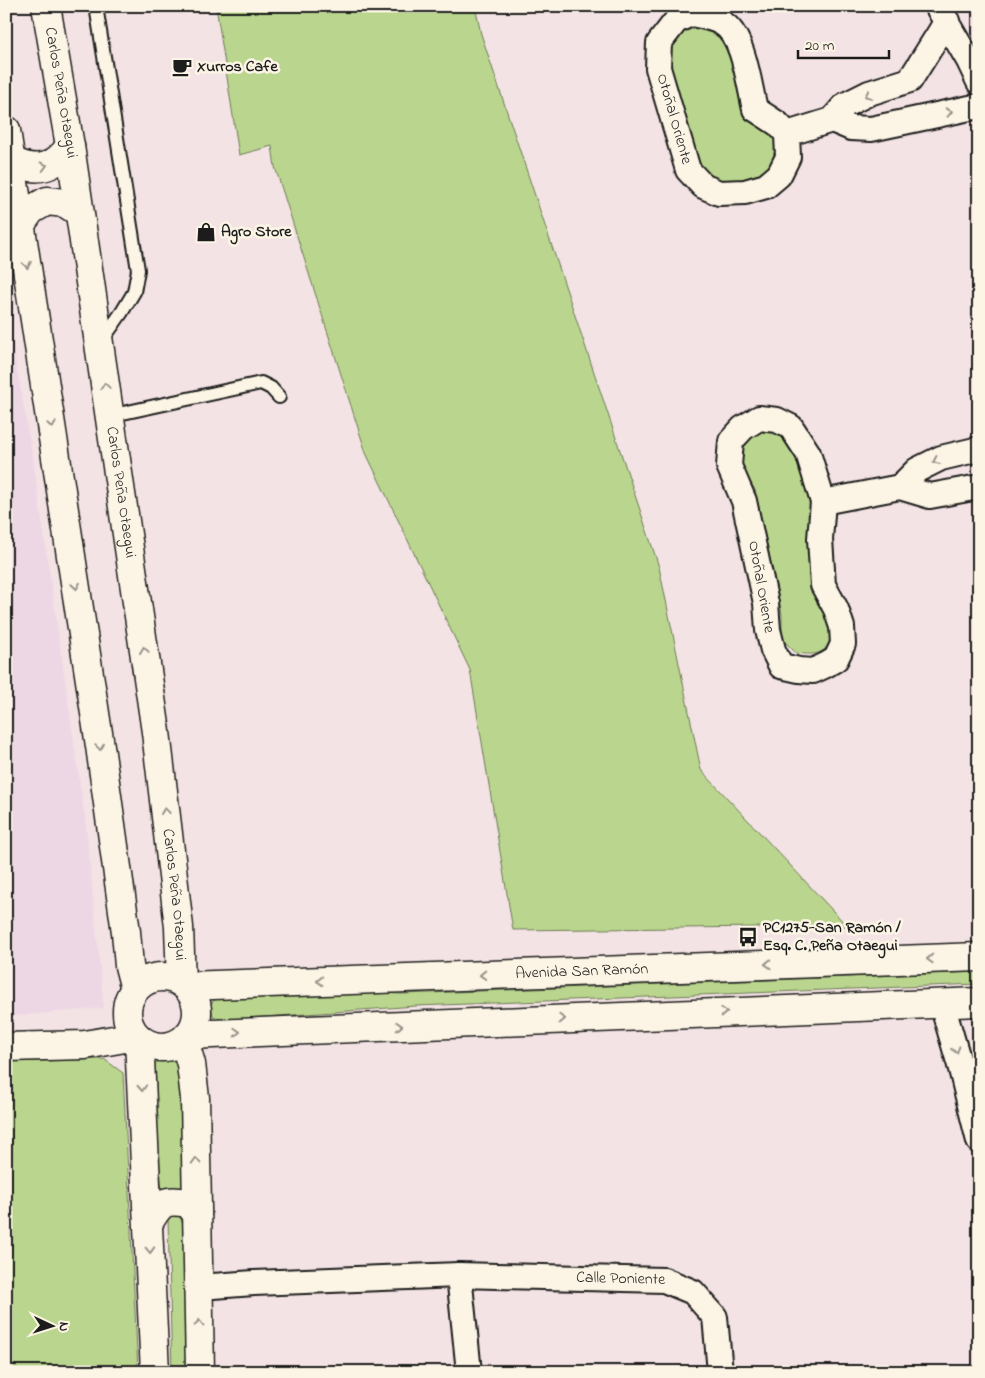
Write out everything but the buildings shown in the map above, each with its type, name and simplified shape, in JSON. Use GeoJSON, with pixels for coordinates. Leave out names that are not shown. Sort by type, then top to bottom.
{"type":"FeatureCollection","features":[{"type":"Feature","properties":{"kind":"street","name":"Carlos Peña Otaegui"},"geometry":{"type":"LineString","coordinates":[[46,6],[70,146],[157,742],[179,927],[183,984]]}},
{"type":"Feature","properties":{"kind":"street","name":"Otoñal Oriente"},"geometry":{"type":"LineString","coordinates":[[691,14],[705,17],[722,23],[735,34],[741,49],[755,109],[778,124],[787,134],[788,157],[779,175],[766,186],[745,192],[719,193],[703,186],[688,170],[658,68],[659,43],[676,21],[691,14]]}},
{"type":"Feature","properties":{"kind":"street"},"geometry":{"type":"LineString","coordinates":[[942,14],[979,82]]}},
{"type":"Feature","properties":{"kind":"street"},"geometry":{"type":"LineString","coordinates":[[787,134],[832,120],[845,105],[869,94],[910,80],[942,14]]}},
{"type":"Feature","properties":{"kind":"street"},"geometry":{"type":"LineString","coordinates":[[832,120],[851,128],[871,129],[979,106]]}},
{"type":"Feature","properties":{"kind":"street"},"geometry":{"type":"LineString","coordinates":[[6,130],[99,737],[129,966],[135,989]]}},
{"type":"Feature","properties":{"kind":"street"},"geometry":{"type":"LineString","coordinates":[[12,161],[24,167],[38,168],[51,165],[62,157],[70,146]]}},
{"type":"Feature","properties":{"kind":"street"},"geometry":{"type":"LineString","coordinates":[[21,224],[31,210],[46,201],[65,202],[79,212]]}},
{"type":"Feature","properties":{"kind":"street","name":"Otoñal Oriente"},"geometry":{"type":"LineString","coordinates":[[759,418],[777,420],[791,427],[808,452],[823,502],[820,539],[824,585],[842,627],[843,644],[836,659],[826,665],[813,671],[799,670],[781,666],[773,650],[768,630],[766,603],[744,502],[729,466],[731,441],[743,428],[759,418]]}},
{"type":"Feature","properties":{"kind":"street"},"geometry":{"type":"LineString","coordinates":[[900,487],[917,470],[941,458],[979,449]]}},
{"type":"Feature","properties":{"kind":"street"},"geometry":{"type":"LineString","coordinates":[[823,502],[900,487],[930,496],[979,487]]}},
{"type":"Feature","properties":{"kind":"street","name":"Avenida San Ramón"},"geometry":{"type":"LineString","coordinates":[[183,984],[979,957]]}},
{"type":"Feature","properties":{"kind":"street"},"geometry":{"type":"LineString","coordinates":[[160,976],[175,978],[183,984],[194,996],[197,1010],[195,1023],[186,1037],[172,1046],[158,1047],[151,1046],[137,1038],[131,1029],[126,1013],[130,996],[135,989],[146,980],[160,976]]}},
{"type":"Feature","properties":{"kind":"street"},"geometry":{"type":"LineString","coordinates":[[186,1037],[979,1002]]}},
{"type":"Feature","properties":{"kind":"street"},"geometry":{"type":"LineString","coordinates":[[942,1004],[979,1141]]}},
{"type":"Feature","properties":{"kind":"street"},"geometry":{"type":"LineString","coordinates":[[186,1037],[192,1064],[195,1098],[200,1372]]}},
{"type":"Feature","properties":{"kind":"street"},"geometry":{"type":"LineString","coordinates":[[6,1047],[85,1045],[137,1038]]}},
{"type":"Feature","properties":{"kind":"street"},"geometry":{"type":"LineString","coordinates":[[137,1038],[149,1222],[155,1372]]}},
{"type":"Feature","properties":{"kind":"street"},"geometry":{"type":"LineString","coordinates":[[149,1222],[158,1207],[172,1200],[188,1203],[197,1214]]}},
{"type":"Feature","properties":{"kind":"street"},"geometry":{"type":"LineString","coordinates":[[459,1275],[469,1372]]}},
{"type":"Feature","properties":{"kind":"street","name":"Calle Poniente"},"geometry":{"type":"LineString","coordinates":[[199,1287],[459,1275],[664,1280],[693,1292],[715,1317],[720,1372]]}},
{"type":"Feature","properties":{"kind":"lane"},"geometry":{"type":"LineString","coordinates":[[96,6],[138,270],[134,292],[99,344]]}},
{"type":"Feature","properties":{"kind":"lane"},"geometry":{"type":"LineString","coordinates":[[109,416],[261,383],[271,388],[278,397]]}},
{"type":"Feature","properties":{"kind":"shaded area"},"geometry":{"type":"Polygon","coordinates":[[[6,307],[33,458],[86,825],[104,1008],[6,1017],[6,307]]]}},
{"type":"Feature","properties":{"kind":"green space"},"geometry":{"type":"Polygon","coordinates":[[[216,6],[475,6],[481,34],[659,567],[701,770],[847,926],[513,930],[470,670],[366,453],[275,167],[272,146],[239,155],[216,6]]]}},
{"type":"Feature","properties":{"kind":"green space"},"geometry":{"type":"Polygon","coordinates":[[[703,24],[724,40],[749,118],[778,136],[770,171],[744,183],[720,183],[698,171],[666,66],[665,47],[680,26],[703,24]]]}},
{"type":"Feature","properties":{"kind":"green space"},"geometry":{"type":"Polygon","coordinates":[[[758,430],[778,431],[795,448],[811,487],[812,523],[808,545],[817,590],[834,631],[828,645],[821,652],[811,654],[796,653],[782,639],[782,614],[755,490],[741,466],[740,444],[758,430]]]}},
{"type":"Feature","properties":{"kind":"green space"},"geometry":{"type":"Polygon","coordinates":[[[979,972],[979,984],[416,1006],[223,1020],[213,1016],[211,1004],[217,997],[325,991],[402,994],[979,972]]]}},
{"type":"Feature","properties":{"kind":"green space"},"geometry":{"type":"Polygon","coordinates":[[[104,1059],[123,1073],[138,1372],[6,1372],[6,1062],[104,1059]]]}},
{"type":"Feature","properties":{"kind":"green space"},"geometry":{"type":"Polygon","coordinates":[[[159,1060],[173,1060],[178,1066],[185,1190],[162,1194],[152,1068],[159,1060]]]}},
{"type":"Feature","properties":{"kind":"green space"},"geometry":{"type":"Polygon","coordinates":[[[173,1213],[180,1217],[183,1225],[188,1305],[188,1372],[172,1372],[168,1219],[173,1213]]]}},
{"type":"Feature","properties":{"kind":"place","name":"Xurros Cafe"},"geometry":{"type":"Point","coordinates":[182,67]}},
{"type":"Feature","properties":{"kind":"place","name":"Agro Store"},"geometry":{"type":"Point","coordinates":[206,232]}},
{"type":"Feature","properties":{"kind":"place","name":"PC1275-San Ramón / Esq. C. Peña Otaegui"},"geometry":{"type":"Point","coordinates":[748,937]}}]}
